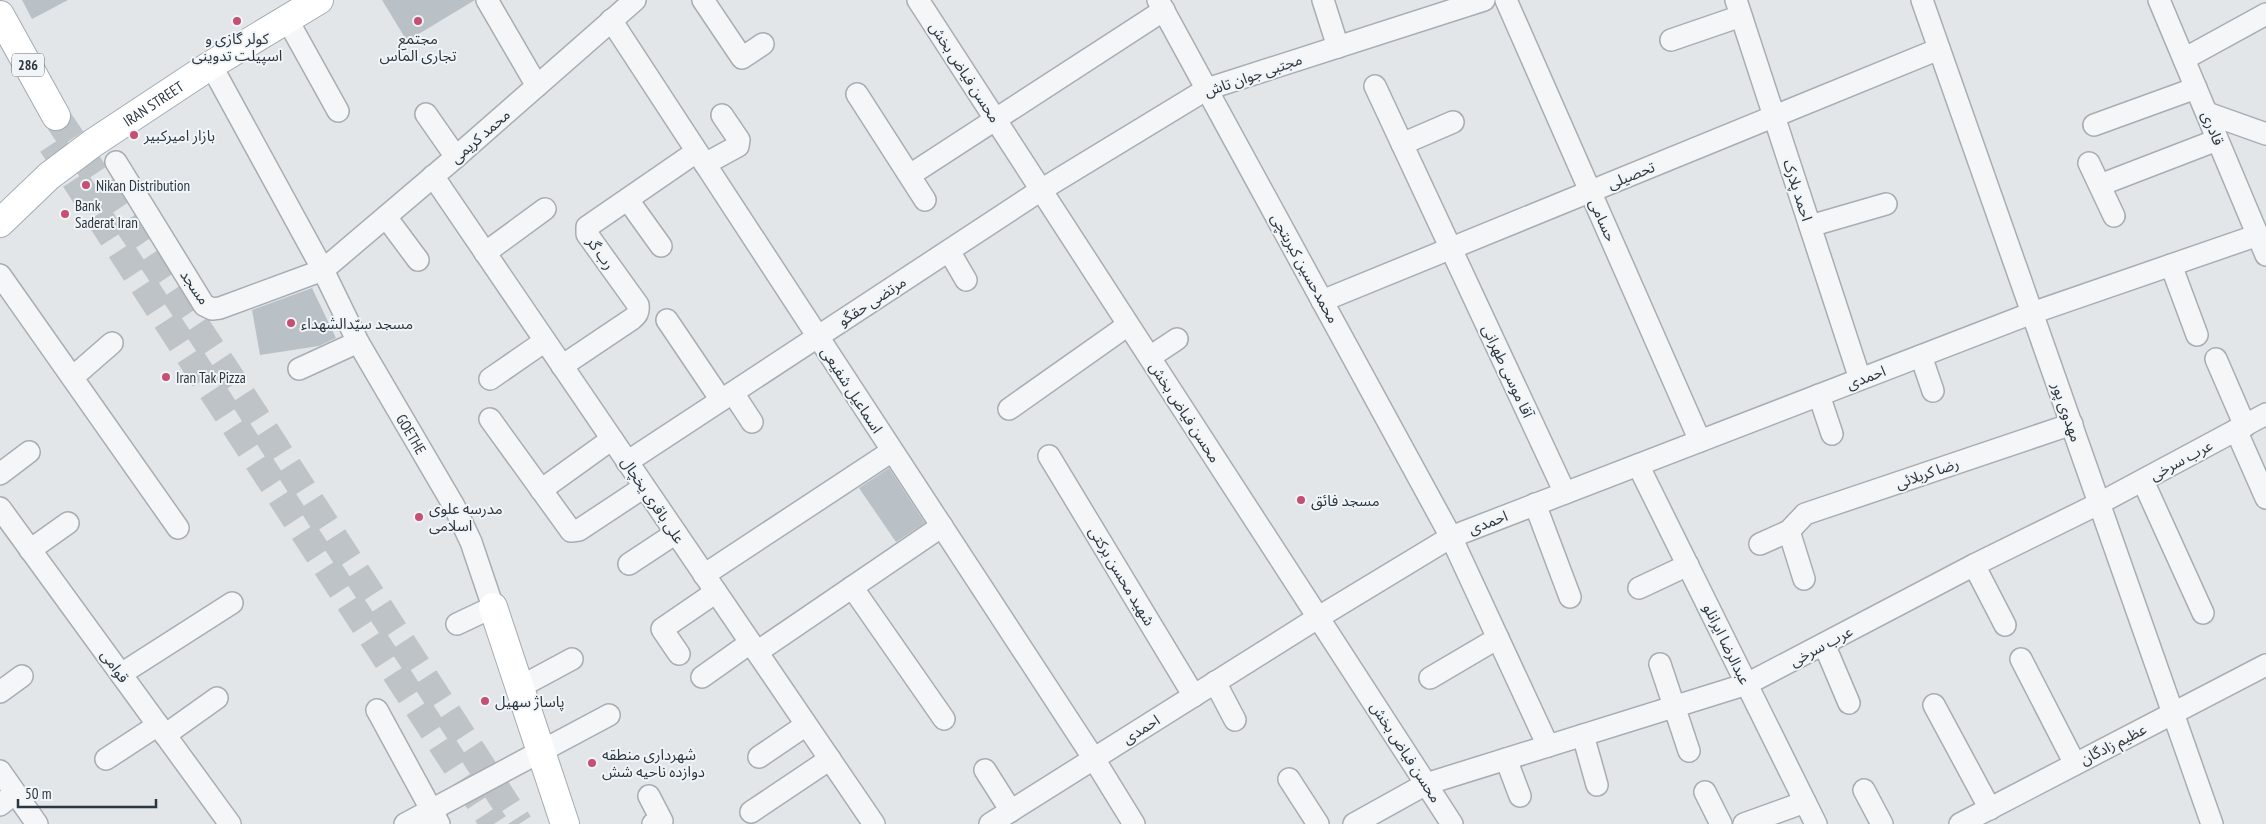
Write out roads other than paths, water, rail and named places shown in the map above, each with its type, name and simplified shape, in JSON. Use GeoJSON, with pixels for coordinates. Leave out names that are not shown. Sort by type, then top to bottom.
{"type":"FeatureCollection","features":[{"type":"Feature","properties":{"kind":"main road","name":"IRAN STREET"},"geometry":{"type":"LineString","coordinates":[[0,223],[49,176],[65,164],[211,65],[319,0]]}},
{"type":"Feature","properties":{"kind":"main road","name":"286"},"geometry":{"type":"LineString","coordinates":[[0,15],[48,121],[0,51]]}},
{"type":"Feature","properties":{"kind":"main road","name":"GOETHE"},"geometry":{"type":"LineString","coordinates":[[493,607],[565,824]]}},
{"type":"Feature","properties":{"kind":"street"},"geometry":{"type":"LineString","coordinates":[[487,0],[537,86]]}},
{"type":"Feature","properties":{"kind":"street","name":"محمد کریمی"},"geometry":{"type":"LineString","coordinates":[[323,270],[456,158],[636,0]]}},
{"type":"Feature","properties":{"kind":"street"},"geometry":{"type":"LineString","coordinates":[[703,0],[742,58],[762,44]]}},
{"type":"Feature","properties":{"kind":"street","name":"محسن فیاض بخش"},"geometry":{"type":"LineString","coordinates":[[918,0],[1452,824]]}},
{"type":"Feature","properties":{"kind":"street"},"geometry":{"type":"LineString","coordinates":[[1323,0],[1338,47]]}},
{"type":"Feature","properties":{"kind":"street","name":"مجتبی جوان تاش"},"geometry":{"type":"LineString","coordinates":[[1041,190],[1207,89],[1338,47],[1451,5],[1484,0]]}},
{"type":"Feature","properties":{"kind":"street","name":"حسامی"},"geometry":{"type":"LineString","coordinates":[[1506,0],[1700,441]]}},
{"type":"Feature","properties":{"kind":"street","name":"مهدوی پور"},"geometry":{"type":"LineString","coordinates":[[1922,0],[2212,824]]}},
{"type":"Feature","properties":{"kind":"street","name":"قادرى"},"geometry":{"type":"LineString","coordinates":[[2159,0],[2266,255]]}},
{"type":"Feature","properties":{"kind":"street"},"geometry":{"type":"LineString","coordinates":[[910,175],[996,119],[1161,5]]}},
{"type":"Feature","properties":{"kind":"street","name":"محمدحسین کبریتچی"},"geometry":{"type":"LineString","coordinates":[[1161,5],[1451,537],[1548,746]]}},
{"type":"Feature","properties":{"kind":"street"},"geometry":{"type":"LineString","coordinates":[[1671,40],[1739,8]]}},
{"type":"Feature","properties":{"kind":"street","name":"احمد پلارک"},"geometry":{"type":"LineString","coordinates":[[1739,8],[1860,379]]}},
{"type":"Feature","properties":{"kind":"street"},"geometry":{"type":"LineString","coordinates":[[2184,59],[2266,14]]}},
{"type":"Feature","properties":{"kind":"street"},"geometry":{"type":"LineString","coordinates":[[287,19],[338,111]]}},
{"type":"Feature","properties":{"kind":"street","name":"اسماعیل شفیعی"},"geometry":{"type":"LineString","coordinates":[[611,20],[1094,759],[1134,824]]}},
{"type":"Feature","properties":{"kind":"street","name":"تحصیلی"},"geometry":{"type":"LineString","coordinates":[[1322,301],[1939,49]]}},
{"type":"Feature","properties":{"kind":"street","name":"GOETHE"},"geometry":{"type":"LineString","coordinates":[[211,65],[323,270],[358,342],[454,506],[471,542],[493,607]]}},
{"type":"Feature","properties":{"kind":"street","name":"آقا موسی طهرانی"},"geometry":{"type":"LineString","coordinates":[[1375,86],[1565,493]]}},
{"type":"Feature","properties":{"kind":"street"},"geometry":{"type":"LineString","coordinates":[[2094,125],[2196,88]]}},
{"type":"Feature","properties":{"kind":"street"},"geometry":{"type":"LineString","coordinates":[[857,94],[925,200]]}},
{"type":"Feature","properties":{"kind":"street"},"geometry":{"type":"LineString","coordinates":[[2207,113],[2266,134]]}},
{"type":"Feature","properties":{"kind":"street"},"geometry":{"type":"LineString","coordinates":[[426,114],[456,158]]}},
{"type":"Feature","properties":{"kind":"street","name":"رب گر"},"geometry":{"type":"LineString","coordinates":[[562,366],[637,316],[638,305],[586,231],[587,227],[628,200],[701,158],[733,150],[738,146],[738,140],[722,115]]}},
{"type":"Feature","properties":{"kind":"street"},"geometry":{"type":"LineString","coordinates":[[1402,144],[1453,122]]}},
{"type":"Feature","properties":{"kind":"street"},"geometry":{"type":"LineString","coordinates":[[2100,186],[2218,140]]}},
{"type":"Feature","properties":{"kind":"street","name":"مسجد"},"geometry":{"type":"LineString","coordinates":[[116,162],[204,305],[212,309],[220,308],[323,270]]}},
{"type":"Feature","properties":{"kind":"street"},"geometry":{"type":"LineString","coordinates":[[2089,163],[2114,216]]}},
{"type":"Feature","properties":{"kind":"street","name":"علی باقری یخچال"},"geometry":{"type":"LineString","coordinates":[[433,176],[830,759],[864,821]]}},
{"type":"Feature","properties":{"kind":"street","name":"مرتضی حقگو"},"geometry":{"type":"LineString","coordinates":[[627,462],[1041,190]]}},
{"type":"Feature","properties":{"kind":"street"},"geometry":{"type":"LineString","coordinates":[[628,200],[661,246]]}},
{"type":"Feature","properties":{"kind":"street"},"geometry":{"type":"LineString","coordinates":[[1810,226],[1886,204]]}},
{"type":"Feature","properties":{"kind":"street"},"geometry":{"type":"LineString","coordinates":[[485,253],[545,209]]}},
{"type":"Feature","properties":{"kind":"street"},"geometry":{"type":"LineString","coordinates":[[386,217],[418,260]]}},
{"type":"Feature","properties":{"kind":"street","name":"احمدی"},"geometry":{"type":"LineString","coordinates":[[990,824],[1319,617],[1451,537],[2032,313],[2258,235]]}},
{"type":"Feature","properties":{"kind":"street"},"geometry":{"type":"LineString","coordinates":[[949,250],[966,280]]}},
{"type":"Feature","properties":{"kind":"street"},"geometry":{"type":"LineString","coordinates":[[2171,265],[2197,335]]}},
{"type":"Feature","properties":{"kind":"street"},"geometry":{"type":"LineString","coordinates":[[0,275],[178,528]]}},
{"type":"Feature","properties":{"kind":"street"},"geometry":{"type":"LineString","coordinates":[[667,320],[727,396],[752,422]]}},
{"type":"Feature","properties":{"kind":"street"},"geometry":{"type":"LineString","coordinates":[[1009,409],[1128,324]]}},
{"type":"Feature","properties":{"kind":"street"},"geometry":{"type":"LineString","coordinates":[[1150,357],[1178,339]]}},
{"type":"Feature","properties":{"kind":"street"},"geometry":{"type":"LineString","coordinates":[[490,379],[545,341]]}},
{"type":"Feature","properties":{"kind":"street"},"geometry":{"type":"LineString","coordinates":[[300,370],[358,342]]}},
{"type":"Feature","properties":{"kind":"street"},"geometry":{"type":"LineString","coordinates":[[73,377],[112,343]]}},
{"type":"Feature","properties":{"kind":"street"},"geometry":{"type":"LineString","coordinates":[[1921,356],[1933,391]]}},
{"type":"Feature","properties":{"kind":"street"},"geometry":{"type":"LineString","coordinates":[[2216,359],[2266,498]]}},
{"type":"Feature","properties":{"kind":"street"},"geometry":{"type":"LineString","coordinates":[[1819,395],[1832,434]]}},
{"type":"Feature","properties":{"kind":"street","name":"عرب سرخی"},"geometry":{"type":"LineString","coordinates":[[1354,824],[1426,784],[1747,684],[1974,565],[2143,481],[2266,414]]}},
{"type":"Feature","properties":{"kind":"street"},"geometry":{"type":"LineString","coordinates":[[490,419],[571,531],[575,532],[644,487]]}},
{"type":"Feature","properties":{"kind":"street","name":"رضا کربلائی"},"geometry":{"type":"LineString","coordinates":[[1789,531],[1805,514],[2072,424]]}},
{"type":"Feature","properties":{"kind":"street"},"geometry":{"type":"LineString","coordinates":[[541,490],[612,439]]}},
{"type":"Feature","properties":{"kind":"street"},"geometry":{"type":"LineString","coordinates":[[679,654],[662,630],[710,583],[892,451]]}},
{"type":"Feature","properties":{"kind":"street"},"geometry":{"type":"LineString","coordinates":[[0,474],[29,452]]}},
{"type":"Feature","properties":{"kind":"street","name":"شهید محسن برکتی"},"geometry":{"type":"LineString","coordinates":[[1049,456],[1194,696]]}},
{"type":"Feature","properties":{"kind":"street","name":"عبدالرضا ایرانلو"},"geometry":{"type":"LineString","coordinates":[[1638,465],[1816,824]]}},
{"type":"Feature","properties":{"kind":"street"},"geometry":{"type":"LineString","coordinates":[[2143,481],[2203,614]]}},
{"type":"Feature","properties":{"kind":"street"},"geometry":{"type":"LineString","coordinates":[[1535,504],[1570,597]]}},
{"type":"Feature","properties":{"kind":"street","name":"قوامی"},"geometry":{"type":"LineString","coordinates":[[0,508],[230,824]]}},
{"type":"Feature","properties":{"kind":"street"},"geometry":{"type":"LineString","coordinates":[[30,550],[68,523]]}},
{"type":"Feature","properties":{"kind":"street"},"geometry":{"type":"LineString","coordinates":[[702,676],[852,587],[942,526]]}},
{"type":"Feature","properties":{"kind":"street"},"geometry":{"type":"LineString","coordinates":[[1760,544],[1789,531],[1804,579]]}},
{"type":"Feature","properties":{"kind":"street"},"geometry":{"type":"LineString","coordinates":[[628,564],[676,532]]}},
{"type":"Feature","properties":{"kind":"street"},"geometry":{"type":"LineString","coordinates":[[1639,588],[1688,565]]}},
{"type":"Feature","properties":{"kind":"street"},"geometry":{"type":"LineString","coordinates":[[1974,565],[2005,625]]}},
{"type":"Feature","properties":{"kind":"street"},"geometry":{"type":"LineString","coordinates":[[852,587],[944,719]]}},
{"type":"Feature","properties":{"kind":"street"},"geometry":{"type":"LineString","coordinates":[[121,674],[232,603]]}},
{"type":"Feature","properties":{"kind":"street"},"geometry":{"type":"LineString","coordinates":[[457,624],[493,607]]}},
{"type":"Feature","properties":{"kind":"street"},"geometry":{"type":"LineString","coordinates":[[1430,678],[1498,638]]}},
{"type":"Feature","properties":{"kind":"street"},"geometry":{"type":"LineString","coordinates":[[1824,644],[1849,703]]}},
{"type":"Feature","properties":{"kind":"street"},"geometry":{"type":"LineString","coordinates":[[520,687],[572,659]]}},
{"type":"Feature","properties":{"kind":"street"},"geometry":{"type":"LineString","coordinates":[[2021,659],[2075,764]]}},
{"type":"Feature","properties":{"kind":"street"},"geometry":{"type":"LineString","coordinates":[[1660,664],[1689,751]]}},
{"type":"Feature","properties":{"kind":"street","name":"عظیم زادگان"},"geometry":{"type":"LineString","coordinates":[[1960,824],[2266,665]]}},
{"type":"Feature","properties":{"kind":"street"},"geometry":{"type":"LineString","coordinates":[[0,692],[22,676]]}},
{"type":"Feature","properties":{"kind":"street"},"geometry":{"type":"LineString","coordinates":[[1215,682],[1236,720]]}},
{"type":"Feature","properties":{"kind":"street"},"geometry":{"type":"LineString","coordinates":[[106,759],[162,730],[217,698]]}},
{"type":"Feature","properties":{"kind":"street"},"geometry":{"type":"LineString","coordinates":[[1934,706],[1990,809]]}},
{"type":"Feature","properties":{"kind":"street"},"geometry":{"type":"LineString","coordinates":[[377,710],[435,816]]}},
{"type":"Feature","properties":{"kind":"street"},"geometry":{"type":"LineString","coordinates":[[405,824],[435,816],[609,715]]}},
{"type":"Feature","properties":{"kind":"street"},"geometry":{"type":"LineString","coordinates":[[759,757],[806,726]]}},
{"type":"Feature","properties":{"kind":"street"},"geometry":{"type":"LineString","coordinates":[[1583,735],[1597,785]]}},
{"type":"Feature","properties":{"kind":"street"},"geometry":{"type":"LineString","coordinates":[[751,812],[830,759]]}},
{"type":"Feature","properties":{"kind":"street"},"geometry":{"type":"LineString","coordinates":[[1506,759],[1520,796]]}},
{"type":"Feature","properties":{"kind":"street"},"geometry":{"type":"LineString","coordinates":[[985,770],[1012,811]]}},
{"type":"Feature","properties":{"kind":"street"},"geometry":{"type":"LineString","coordinates":[[0,771],[8,799],[37,824]]}},
{"type":"Feature","properties":{"kind":"street"},"geometry":{"type":"LineString","coordinates":[[1289,779],[1318,824]]}},
{"type":"Feature","properties":{"kind":"street"},"geometry":{"type":"LineString","coordinates":[[1864,790],[1882,824]]}},
{"type":"Feature","properties":{"kind":"street"},"geometry":{"type":"LineString","coordinates":[[1705,792],[1721,824]]}},
{"type":"Feature","properties":{"kind":"street"},"geometry":{"type":"LineString","coordinates":[[649,796],[662,821],[653,824]]}},
{"type":"Feature","properties":{"kind":"street"},"geometry":{"type":"LineString","coordinates":[[1744,824],[1805,802]]}},
{"type":"Feature","properties":{"kind":"tunnel"},"geometry":{"type":"LineString","coordinates":[[56,116],[223,366],[519,824]]}},
{"type":"Feature","properties":{"kind":"tunnel"},"geometry":{"type":"LineString","coordinates":[[52,144],[494,824]]}},
{"type":"Feature","properties":{"kind":"place","name":"کولر گازی و اسپیلت تدوینی"},"geometry":{"type":"Point","coordinates":[237,21]}},
{"type":"Feature","properties":{"kind":"place","name":"مجتمع تجاری الماس"},"geometry":{"type":"Point","coordinates":[418,21]}},
{"type":"Feature","properties":{"kind":"place","name":"بازار امیرکبیر"},"geometry":{"type":"Point","coordinates":[134,135]}},
{"type":"Feature","properties":{"kind":"place","name":"Nikan Distribution"},"geometry":{"type":"Point","coordinates":[86,185]}},
{"type":"Feature","properties":{"kind":"place","name":"Bank Saderat Iran"},"geometry":{"type":"Point","coordinates":[65,214]}},
{"type":"Feature","properties":{"kind":"place","name":"مسجد سیّدالشهداء"},"geometry":{"type":"Point","coordinates":[291,323]}},
{"type":"Feature","properties":{"kind":"place","name":"Iran Tak Pizza"},"geometry":{"type":"Point","coordinates":[166,377]}},
{"type":"Feature","properties":{"kind":"place","name":"مسجد فائق"},"geometry":{"type":"Point","coordinates":[1301,500]}},
{"type":"Feature","properties":{"kind":"place","name":"مدرسه علوی اسلامی"},"geometry":{"type":"Point","coordinates":[419,517]}},
{"type":"Feature","properties":{"kind":"place","name":"پاساژ سهیل"},"geometry":{"type":"Point","coordinates":[485,701]}},
{"type":"Feature","properties":{"kind":"place","name":"شهرداری منطقه دوازده ناحیه شش"},"geometry":{"type":"Point","coordinates":[592,763]}}]}
